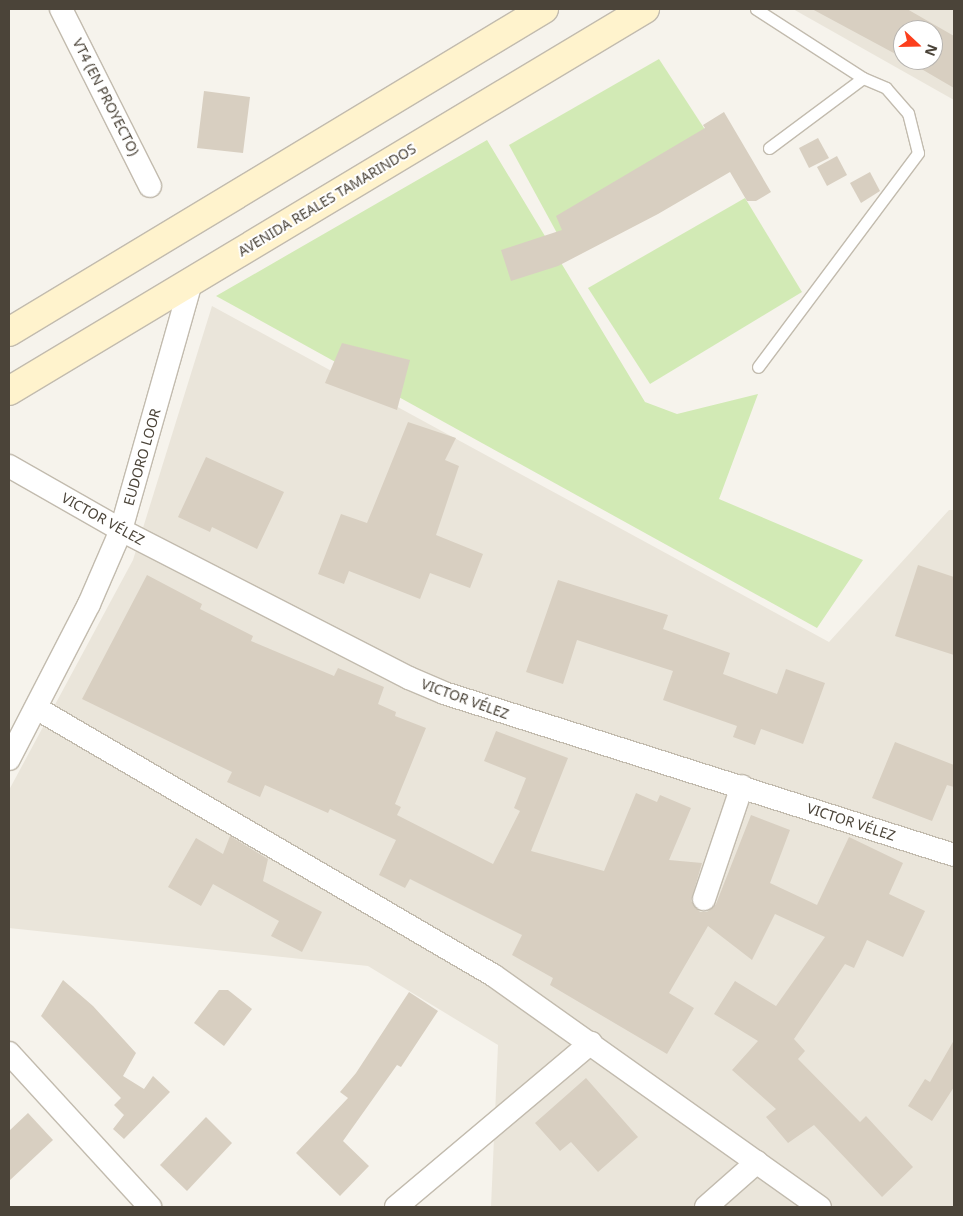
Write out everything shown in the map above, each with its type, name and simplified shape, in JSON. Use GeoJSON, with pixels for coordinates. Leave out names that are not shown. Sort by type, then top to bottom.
{"type":"FeatureCollection","features":[{"type":"Feature","properties":{"kind":"main road"},"geometry":{"type":"LineString","coordinates":[[9,332],[544,9]]}},
{"type":"Feature","properties":{"kind":"main road","name":"AVENIDA REALES TAMARINDOS"},"geometry":{"type":"LineString","coordinates":[[9,391],[645,9]]}},
{"type":"Feature","properties":{"kind":"street","name":"VT4 (EN PROYECTO)"},"geometry":{"type":"LineString","coordinates":[[61,9],[150,186]]}},
{"type":"Feature","properties":{"kind":"street","name":"EUDORO LOOR"},"geometry":{"type":"LineString","coordinates":[[9,759],[89,604],[121,530],[190,283]]}},
{"type":"Feature","properties":{"kind":"street","name":"VICTOR VÉLEZ"},"geometry":{"type":"LineString","coordinates":[[9,466],[121,530],[426,686],[504,714],[742,786],[954,855]]}},
{"type":"Feature","properties":{"kind":"street"},"geometry":{"type":"LineString","coordinates":[[36,708],[493,975],[820,1207]]}},
{"type":"Feature","properties":{"kind":"street"},"geometry":{"type":"LineString","coordinates":[[704,899],[742,786]]}},
{"type":"Feature","properties":{"kind":"street"},"geometry":{"type":"LineString","coordinates":[[396,1207],[591,1043]]}},
{"type":"Feature","properties":{"kind":"street"},"geometry":{"type":"LineString","coordinates":[[9,1053],[150,1207]]}},
{"type":"Feature","properties":{"kind":"street"},"geometry":{"type":"LineString","coordinates":[[706,1207],[757,1162]]}},
{"type":"Feature","properties":{"kind":"lane"},"geometry":{"type":"LineString","coordinates":[[756,9],[863,78],[886,88],[908,113],[918,153],[758,367]]}},
{"type":"Feature","properties":{"kind":"lane"},"geometry":{"type":"LineString","coordinates":[[769,148],[863,78]]}},
{"type":"Feature","properties":{"kind":"shaded area"},"geometry":{"type":"Polygon","coordinates":[[[793,9],[954,9],[954,100],[901,70],[943,70],[943,20],[893,20],[893,66],[793,9]]]}},
{"type":"Feature","properties":{"kind":"shaded area"},"geometry":{"type":"Polygon","coordinates":[[[212,306],[829,642],[949,510],[954,510],[954,1207],[491,1207],[498,1045],[368,966],[9,928],[9,790],[133,560],[212,306]]]}},
{"type":"Feature","properties":{"kind":"green space"},"geometry":{"type":"Polygon","coordinates":[[[659,59],[717,148],[564,246],[509,145],[659,59]]]}},
{"type":"Feature","properties":{"kind":"green space"},"geometry":{"type":"Polygon","coordinates":[[[487,140],[645,402],[677,414],[758,394],[719,499],[863,560],[817,628],[216,296],[487,140]]]}},
{"type":"Feature","properties":{"kind":"green space"},"geometry":{"type":"Polygon","coordinates":[[[745,198],[802,292],[650,384],[588,288],[745,198]]]}},
{"type":"Feature","properties":{"kind":"building"},"geometry":{"type":"Polygon","coordinates":[[[812,9],[907,9],[926,20],[893,20],[893,53],[812,9]]]}},
{"type":"Feature","properties":{"kind":"building"},"geometry":{"type":"Polygon","coordinates":[[[943,30],[954,36],[954,88],[923,70],[943,70],[943,30]]]}},
{"type":"Feature","properties":{"kind":"building"},"geometry":{"type":"Polygon","coordinates":[[[204,91],[250,97],[243,153],[197,148],[204,91]]]}},
{"type":"Feature","properties":{"kind":"building"},"geometry":{"type":"Polygon","coordinates":[[[724,112],[771,192],[756,201],[747,201],[730,172],[658,214],[558,266],[511,281],[501,250],[562,230],[556,216],[705,128],[703,125],[724,112]]]}},
{"type":"Feature","properties":{"kind":"building"},"geometry":{"type":"Polygon","coordinates":[[[818,138],[829,158],[809,168],[799,148],[818,138]]]}},
{"type":"Feature","properties":{"kind":"building"},"geometry":{"type":"Polygon","coordinates":[[[837,156],[847,175],[827,186],[817,167],[837,156]]]}},
{"type":"Feature","properties":{"kind":"building"},"geometry":{"type":"Polygon","coordinates":[[[870,172],[880,191],[861,203],[850,183],[870,172]]]}},
{"type":"Feature","properties":{"kind":"building"},"geometry":{"type":"Polygon","coordinates":[[[342,343],[410,360],[397,410],[325,383],[342,343]]]}},
{"type":"Feature","properties":{"kind":"building"},"geometry":{"type":"Polygon","coordinates":[[[408,422],[456,438],[445,460],[459,466],[436,535],[483,554],[470,588],[430,573],[420,599],[349,571],[344,584],[318,574],[341,514],[367,523],[408,422]]]}},
{"type":"Feature","properties":{"kind":"building"},"geometry":{"type":"Polygon","coordinates":[[[206,457],[284,492],[257,549],[212,527],[210,532],[178,517],[206,457]]]}},
{"type":"Feature","properties":{"kind":"building"},"geometry":{"type":"Polygon","coordinates":[[[918,565],[954,577],[954,655],[895,636],[918,565]]]}},
{"type":"Feature","properties":{"kind":"building"},"geometry":{"type":"Polygon","coordinates":[[[147,575],[202,604],[200,609],[253,636],[251,641],[334,676],[338,668],[384,687],[378,704],[396,712],[395,716],[426,728],[395,804],[401,807],[397,815],[493,864],[520,811],[514,808],[526,778],[484,761],[496,731],[568,758],[531,851],[604,871],[636,793],[657,802],[660,795],[691,808],[669,860],[702,863],[691,901],[700,912],[707,912],[716,904],[751,815],[790,830],[770,883],[817,905],[849,837],[903,863],[889,894],[925,911],[903,957],[867,940],[854,968],[845,964],[794,1039],[805,1051],[798,1059],[860,1122],[866,1116],[913,1167],[882,1197],[814,1125],[788,1143],[766,1117],[776,1109],[732,1070],[758,1041],[714,1014],[735,981],[776,1006],[825,937],[775,914],[752,960],[708,926],[669,993],[694,1008],[667,1054],[550,985],[553,978],[512,955],[522,935],[410,879],[405,888],[379,875],[396,840],[330,809],[328,813],[265,785],[260,797],[227,782],[232,772],[82,699],[147,575]]]}},
{"type":"Feature","properties":{"kind":"building"},"geometry":{"type":"Polygon","coordinates":[[[558,580],[668,615],[663,629],[730,653],[723,674],[777,694],[786,669],[825,683],[803,744],[761,729],[755,745],[733,737],[737,726],[663,700],[673,671],[577,640],[563,684],[526,672],[558,580]]]}},
{"type":"Feature","properties":{"kind":"building"},"geometry":{"type":"Polygon","coordinates":[[[895,742],[954,765],[954,787],[947,785],[932,821],[872,798],[895,742]]]}},
{"type":"Feature","properties":{"kind":"building"},"geometry":{"type":"Polygon","coordinates":[[[230,836],[268,859],[263,881],[322,912],[302,952],[271,936],[279,921],[213,884],[201,906],[168,887],[196,838],[223,854],[230,836]]]}},
{"type":"Feature","properties":{"kind":"building"},"geometry":{"type":"Polygon","coordinates":[[[63,980],[93,1006],[136,1053],[123,1076],[144,1089],[153,1076],[170,1092],[124,1139],[113,1129],[124,1115],[114,1105],[121,1098],[41,1016],[63,980]]]}},
{"type":"Feature","properties":{"kind":"building"},"geometry":{"type":"Polygon","coordinates":[[[219,990],[228,990],[252,1009],[224,1046],[194,1023],[219,990]]]}},
{"type":"Feature","properties":{"kind":"building"},"geometry":{"type":"Polygon","coordinates":[[[409,992],[438,1011],[401,1067],[397,1065],[343,1141],[369,1166],[340,1196],[296,1153],[348,1098],[340,1092],[356,1073],[409,992]]]}},
{"type":"Feature","properties":{"kind":"building"},"geometry":{"type":"Polygon","coordinates":[[[954,1040],[954,1087],[932,1121],[908,1106],[925,1079],[930,1082],[954,1040]]]}},
{"type":"Feature","properties":{"kind":"building"},"geometry":{"type":"Polygon","coordinates":[[[586,1078],[638,1137],[598,1172],[571,1142],[560,1151],[535,1123],[586,1078]]]}},
{"type":"Feature","properties":{"kind":"building"},"geometry":{"type":"Polygon","coordinates":[[[28,1113],[53,1140],[9,1181],[9,1131],[28,1113]]]}},
{"type":"Feature","properties":{"kind":"building"},"geometry":{"type":"Polygon","coordinates":[[[206,1117],[232,1143],[187,1191],[160,1165],[206,1117]]]}}]}
